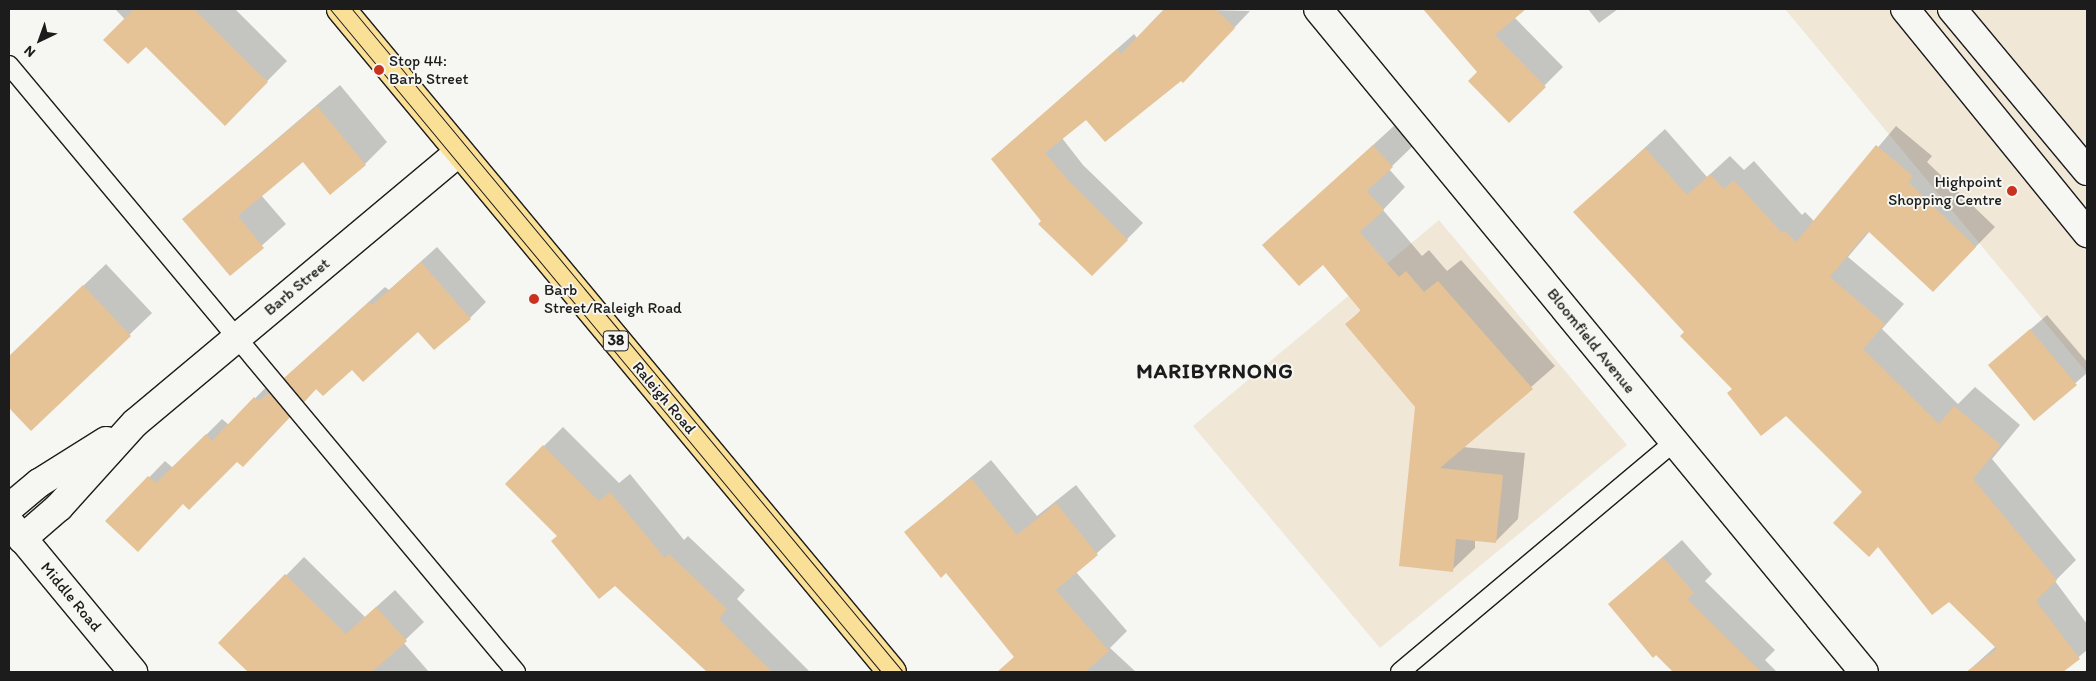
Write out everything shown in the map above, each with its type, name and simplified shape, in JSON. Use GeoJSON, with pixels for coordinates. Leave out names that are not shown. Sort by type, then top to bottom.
{"type":"FeatureCollection","features":[{"type":"Feature","properties":{"kind":"main road","name":"Raleigh Road"},"geometry":{"type":"LineString","coordinates":[[341,9],[892,672]]}},
{"type":"Feature","properties":{"kind":"street","name":"Bloomfield Avenue"},"geometry":{"type":"LineString","coordinates":[[1318,9],[1864,672]]}},
{"type":"Feature","properties":{"kind":"street"},"geometry":{"type":"LineString","coordinates":[[1905,9],[2087,233]]}},
{"type":"Feature","properties":{"kind":"street"},"geometry":{"type":"LineString","coordinates":[[1952,9],[2087,171]]}},
{"type":"Feature","properties":{"kind":"street","name":"Barb Street"},"geometry":{"type":"LineString","coordinates":[[15,530],[58,506],[135,423],[459,152]]}},
{"type":"Feature","properties":{"kind":"street","name":"Barb Street"},"geometry":{"type":"LineString","coordinates":[[9,508],[39,483],[135,423]]}},
{"type":"Feature","properties":{"kind":"street","name":"Middle Road"},"geometry":{"type":"LineString","coordinates":[[15,530],[133,672]]}},
{"type":"Feature","properties":{"kind":"lane"},"geometry":{"type":"LineString","coordinates":[[9,65],[516,672]]}},
{"type":"Feature","properties":{"kind":"lane"},"geometry":{"type":"LineString","coordinates":[[1400,672],[1674,442]]}},
{"type":"Feature","properties":{"kind":"shaded area","name":"Highpoint Shopping Centre"},"geometry":{"type":"Polygon","coordinates":[[[1785,9],[2087,9],[2087,373],[1785,9]]]}},
{"type":"Feature","properties":{"kind":"shaded area"},"geometry":{"type":"Polygon","coordinates":[[[1439,220],[1627,445],[1380,648],[1193,426],[1439,220]]]}},
{"type":"Feature","properties":{"kind":"building"},"geometry":{"type":"Polygon","coordinates":[[[134,9],[194,9],[268,82],[225,126],[146,47],[128,64],[103,40],[134,9]]]}},
{"type":"Feature","properties":{"kind":"building"},"geometry":{"type":"Polygon","coordinates":[[[1164,9],[1215,9],[1235,28],[1183,83],[1181,81],[1105,142],[1086,120],[1045,153],[1068,180],[1128,240],[1092,276],[1038,224],[1041,221],[991,159],[1117,49],[1121,54],[1164,9]]]}},
{"type":"Feature","properties":{"kind":"building"},"geometry":{"type":"Polygon","coordinates":[[[1423,9],[1526,9],[1495,35],[1546,87],[1509,123],[1468,81],[1477,72],[1423,9]]]}},
{"type":"Feature","properties":{"kind":"building"},"geometry":{"type":"Polygon","coordinates":[[[317,106],[366,165],[330,195],[303,162],[238,216],[264,248],[230,276],[182,219],[317,106]]]}},
{"type":"Feature","properties":{"kind":"building"},"geometry":{"type":"Polygon","coordinates":[[[1373,145],[1393,167],[1367,191],[1384,210],[1360,232],[1399,277],[1406,271],[1424,292],[1438,281],[1533,389],[1440,468],[1503,475],[1496,543],[1456,539],[1453,572],[1399,566],[1415,407],[1345,324],[1361,311],[1323,265],[1299,286],[1262,245],[1373,145]]]}},
{"type":"Feature","properties":{"kind":"building"},"geometry":{"type":"Polygon","coordinates":[[[1876,145],[1913,176],[1908,182],[1976,247],[1933,292],[1868,231],[1830,277],[1885,324],[1863,349],[1939,424],[1954,406],[2001,445],[1973,479],[2057,580],[2036,601],[2080,659],[2063,672],[1966,672],[1997,649],[1949,602],[1932,615],[1878,547],[1869,557],[1833,523],[1862,492],[1786,416],[1761,436],[1727,393],[1732,389],[1680,336],[1684,332],[1573,212],[1645,148],[1687,195],[1710,174],[1724,189],[1734,180],[1782,233],[1784,230],[1796,242],[1876,145]]]}},
{"type":"Feature","properties":{"kind":"building"},"geometry":{"type":"Polygon","coordinates":[[[421,262],[471,319],[434,350],[418,332],[363,382],[352,370],[323,396],[316,389],[304,402],[284,378],[369,302],[372,305],[421,262]]]}},
{"type":"Feature","properties":{"kind":"building"},"geometry":{"type":"Polygon","coordinates":[[[83,285],[131,336],[31,431],[9,408],[9,356],[83,285]]]}},
{"type":"Feature","properties":{"kind":"building"},"geometry":{"type":"Polygon","coordinates":[[[2030,329],[2077,385],[2034,421],[1988,365],[2030,329]]]}},
{"type":"Feature","properties":{"kind":"building"},"geometry":{"type":"Polygon","coordinates":[[[269,393],[290,417],[243,467],[237,462],[189,510],[183,504],[138,552],[105,521],[148,476],[156,483],[206,434],[212,441],[254,397],[259,401],[269,393]]]}},
{"type":"Feature","properties":{"kind":"building"},"geometry":{"type":"Polygon","coordinates":[[[543,445],[599,501],[610,492],[665,558],[669,554],[727,609],[719,619],[772,672],[707,672],[615,586],[599,599],[551,541],[557,536],[505,484],[543,445]]]}},
{"type":"Feature","properties":{"kind":"building"},"geometry":{"type":"Polygon","coordinates":[[[971,478],[1017,535],[1056,503],[1098,555],[1056,590],[1109,651],[1085,672],[997,672],[1014,657],[946,573],[941,578],[904,532],[971,478]]]}},
{"type":"Feature","properties":{"kind":"building"},"geometry":{"type":"Polygon","coordinates":[[[1663,557],[1694,593],[1687,599],[1761,672],[1673,672],[1656,655],[1653,658],[1608,604],[1663,557]]]}},
{"type":"Feature","properties":{"kind":"building"},"geometry":{"type":"Polygon","coordinates":[[[285,574],[346,634],[376,607],[407,641],[372,672],[248,672],[218,643],[285,574]]]}},
{"type":"Feature","properties":{"kind":"tram line"},"geometry":{"type":"LineString","coordinates":[[330,9],[881,672]]}},
{"type":"Feature","properties":{"kind":"tram line"},"geometry":{"type":"LineString","coordinates":[[352,9],[903,672]]}},
{"type":"Feature","properties":{"kind":"place","name":"Stop 44: Barb Street"},"geometry":{"type":"Point","coordinates":[379,70]}},
{"type":"Feature","properties":{"kind":"place","name":"Highpoint Shopping Centre"},"geometry":{"type":"Point","coordinates":[2012,191]}},
{"type":"Feature","properties":{"kind":"place","name":"Barb Street/Raleigh Road"},"geometry":{"type":"Point","coordinates":[534,299]}},
{"type":"Feature","properties":{"kind":"district","name":"MARIBYRNONG"},"geometry":{"type":"Point","coordinates":[1215,371]}}]}
